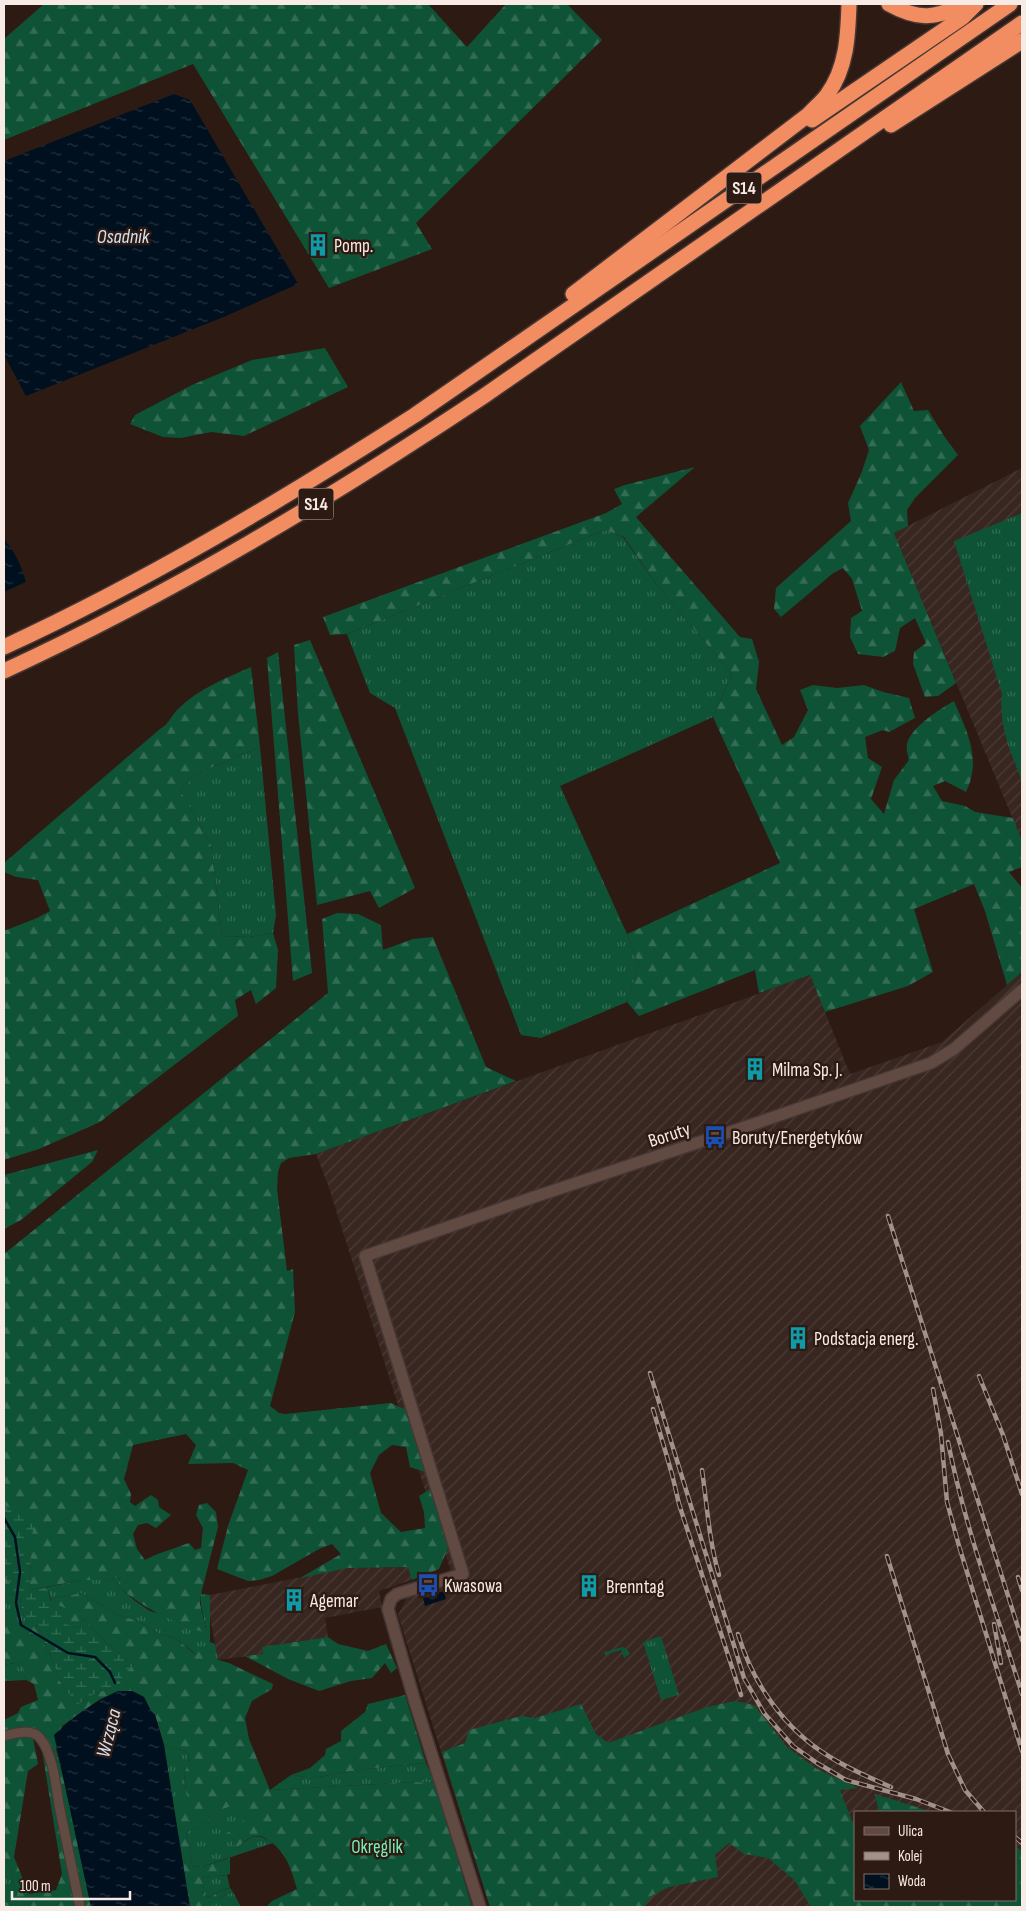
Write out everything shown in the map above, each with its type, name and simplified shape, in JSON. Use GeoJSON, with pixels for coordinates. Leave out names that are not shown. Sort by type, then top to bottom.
{"type":"FeatureCollection","features":[{"type":"Feature","properties":{"kind":"highway"},"geometry":{"type":"LineString","coordinates":[[478,372],[530,328],[808,115],[827,96],[836,82],[846,53],[849,4]]}},
{"type":"Feature","properties":{"kind":"highway"},"geometry":{"type":"LineString","coordinates":[[889,4],[909,14],[935,16],[968,4]]}},
{"type":"Feature","properties":{"kind":"highway"},"geometry":{"type":"LineString","coordinates":[[704,194],[963,16],[976,4]]}},
{"type":"Feature","properties":{"kind":"highway","name":"S14"},"geometry":{"type":"LineString","coordinates":[[4,647],[120,589],[250,518],[353,455],[478,372],[1010,4]]}},
{"type":"Feature","properties":{"kind":"highway","name":"S14"},"geometry":{"type":"LineString","coordinates":[[4,671],[212,566],[387,460],[484,396],[1022,23]]}},
{"type":"Feature","properties":{"kind":"highway"},"geometry":{"type":"LineString","coordinates":[[795,180],[916,110],[1022,41]]}},
{"type":"Feature","properties":{"kind":"street","name":"Boruty"},"geometry":{"type":"LineString","coordinates":[[480,1907],[388,1609],[391,1599],[397,1594],[463,1574],[365,1256],[931,1063],[954,1049],[1022,990]]}},
{"type":"Feature","properties":{"kind":"street"},"geometry":{"type":"LineString","coordinates":[[4,1736],[24,1732],[36,1735],[48,1754],[80,1907]]}},
{"type":"Feature","properties":{"kind":"shaded area"},"geometry":{"type":"Polygon","coordinates":[[[1022,468],[1022,841],[894,533],[1022,468]]]}},
{"type":"Feature","properties":{"kind":"shaded area"},"geometry":{"type":"Polygon","coordinates":[[[1022,972],[1022,1907],[490,1907],[398,1615],[407,1597],[454,1581],[328,1185],[316,1154],[810,975],[850,1074],[942,1042],[1022,972]]]}},
{"type":"Feature","properties":{"kind":"shaded area"},"geometry":{"type":"Polygon","coordinates":[[[408,1567],[412,1580],[379,1591],[382,1607],[325,1618],[328,1637],[262,1647],[263,1654],[218,1660],[210,1617],[210,1595],[348,1568],[408,1567]]]}},
{"type":"Feature","properties":{"kind":"green space"},"geometry":{"type":"Polygon","coordinates":[[[44,4],[428,4],[467,47],[506,4],[567,4],[602,40],[416,223],[432,249],[329,288],[193,64],[4,140],[4,39],[44,4]]]}},
{"type":"Feature","properties":{"kind":"green space"},"geometry":{"type":"Polygon","coordinates":[[[325,348],[348,387],[244,436],[211,432],[181,438],[163,437],[130,424],[135,415],[192,385],[252,360],[325,348]]]}},
{"type":"Feature","properties":{"kind":"green space"},"geometry":{"type":"Polygon","coordinates":[[[901,382],[914,411],[928,410],[958,455],[915,498],[907,510],[908,526],[894,533],[956,683],[938,696],[925,697],[913,664],[914,652],[926,643],[915,618],[900,628],[895,651],[883,657],[858,654],[850,637],[851,618],[862,611],[852,579],[843,568],[832,574],[781,617],[774,609],[776,588],[851,521],[848,503],[869,450],[860,426],[901,382]]]}},
{"type":"Feature","properties":{"kind":"green space"},"geometry":{"type":"Polygon","coordinates":[[[695,467],[636,517],[740,637],[752,639],[759,662],[756,689],[782,745],[794,737],[808,710],[800,690],[813,685],[837,688],[864,685],[909,698],[915,718],[889,732],[883,730],[865,737],[868,758],[882,767],[871,799],[884,814],[894,780],[909,760],[907,746],[914,731],[927,719],[954,701],[971,746],[973,768],[971,780],[966,792],[945,781],[933,786],[942,801],[965,806],[975,812],[1013,818],[1022,841],[1022,867],[1009,872],[1022,888],[1022,972],[1007,985],[985,911],[974,884],[914,909],[933,972],[908,986],[825,1012],[810,975],[759,993],[755,970],[639,1016],[627,1002],[639,965],[627,934],[780,863],[713,717],[732,674],[656,584],[624,537],[605,530],[347,634],[330,635],[323,617],[606,513],[622,504],[614,489],[695,467]]]}},
{"type":"Feature","properties":{"kind":"green space"},"geometry":{"type":"Polygon","coordinates":[[[1022,513],[1022,781],[1004,728],[1001,705],[1002,694],[954,541],[1022,513]]]}},
{"type":"Feature","properties":{"kind":"green space"},"geometry":{"type":"Polygon","coordinates":[[[605,530],[623,537],[656,584],[732,674],[713,717],[560,786],[627,934],[639,965],[627,1002],[541,1038],[521,1035],[395,708],[370,693],[347,634],[605,530]]]}},
{"type":"Feature","properties":{"kind":"green space"},"geometry":{"type":"Polygon","coordinates":[[[310,640],[415,888],[379,908],[370,891],[317,905],[298,713],[294,645],[310,640]]]}},
{"type":"Feature","properties":{"kind":"green space"},"geometry":{"type":"Polygon","coordinates":[[[278,652],[312,973],[293,981],[267,658],[278,652]]]}},
{"type":"Feature","properties":{"kind":"green space"},"geometry":{"type":"Polygon","coordinates":[[[251,667],[260,747],[198,773],[180,790],[211,845],[222,936],[249,937],[273,933],[278,950],[276,988],[256,1004],[251,990],[235,1000],[238,1016],[100,1122],[39,1149],[4,1160],[4,931],[50,911],[38,880],[16,877],[4,872],[4,863],[166,725],[186,702],[213,685],[251,667]]]}},
{"type":"Feature","properties":{"kind":"green space"},"geometry":{"type":"Polygon","coordinates":[[[260,747],[276,915],[273,933],[249,937],[222,936],[211,845],[180,790],[198,773],[260,747]]]}},
{"type":"Feature","properties":{"kind":"green space"},"geometry":{"type":"Polygon","coordinates":[[[337,913],[358,914],[381,925],[383,950],[413,939],[433,937],[486,1067],[516,1081],[316,1154],[289,1158],[281,1163],[278,1172],[277,1189],[287,1271],[293,1269],[295,1312],[270,1406],[279,1413],[285,1414],[391,1403],[406,1410],[425,1472],[410,1467],[406,1447],[392,1445],[379,1455],[370,1473],[381,1513],[401,1532],[425,1528],[424,1512],[419,1496],[432,1488],[449,1546],[439,1569],[412,1580],[408,1567],[348,1568],[300,1578],[341,1554],[332,1544],[319,1549],[272,1576],[259,1580],[248,1581],[217,1569],[228,1526],[248,1470],[233,1463],[188,1464],[196,1445],[186,1434],[133,1445],[124,1479],[131,1494],[130,1502],[135,1506],[151,1495],[158,1500],[159,1507],[171,1515],[156,1528],[147,1523],[138,1525],[133,1534],[137,1549],[145,1560],[189,1543],[195,1550],[201,1548],[203,1528],[196,1515],[199,1505],[207,1503],[216,1512],[218,1527],[201,1594],[200,1604],[206,1629],[203,1632],[180,1624],[147,1608],[118,1586],[120,1577],[106,1580],[83,1580],[29,1590],[31,1558],[4,1503],[4,1254],[328,993],[322,919],[337,913]]]}},
{"type":"Feature","properties":{"kind":"green space"},"geometry":{"type":"Polygon","coordinates":[[[98,1150],[92,1162],[21,1220],[4,1229],[4,1175],[98,1150]]]}},
{"type":"Feature","properties":{"kind":"green space"},"geometry":{"type":"Polygon","coordinates":[[[4,1505],[31,1516],[33,1532],[24,1543],[31,1558],[29,1590],[47,1587],[51,1602],[68,1609],[69,1613],[64,1623],[77,1628],[85,1619],[97,1634],[133,1665],[119,1681],[111,1685],[111,1688],[96,1693],[77,1705],[59,1680],[53,1661],[44,1644],[46,1640],[36,1625],[28,1626],[20,1598],[11,1593],[11,1584],[4,1576],[4,1505]]]}},
{"type":"Feature","properties":{"kind":"green space"},"geometry":{"type":"Polygon","coordinates":[[[4,1576],[11,1584],[11,1593],[4,1597],[4,1576]]]}},
{"type":"Feature","properties":{"kind":"green space"},"geometry":{"type":"Polygon","coordinates":[[[120,1577],[118,1586],[150,1611],[206,1629],[201,1605],[201,1594],[210,1595],[210,1642],[215,1644],[218,1660],[209,1651],[196,1654],[175,1638],[160,1634],[138,1621],[118,1615],[81,1593],[51,1599],[47,1587],[83,1580],[106,1580],[120,1577]]]}},
{"type":"Feature","properties":{"kind":"green space"},"geometry":{"type":"Polygon","coordinates":[[[11,1593],[20,1598],[28,1626],[4,1622],[4,1597],[11,1593]]]}},
{"type":"Feature","properties":{"kind":"green space","name":"Okręglik"},"geometry":{"type":"Polygon","coordinates":[[[81,1593],[118,1615],[138,1621],[160,1634],[175,1638],[195,1654],[202,1648],[209,1651],[218,1660],[229,1663],[273,1684],[272,1689],[252,1701],[245,1718],[249,1739],[270,1790],[415,1782],[435,1783],[472,1907],[266,1907],[272,1901],[297,1889],[287,1861],[274,1844],[267,1839],[256,1836],[248,1839],[236,1848],[226,1834],[246,1818],[238,1804],[210,1813],[209,1821],[187,1832],[186,1841],[191,1848],[190,1866],[201,1867],[230,1858],[230,1874],[201,1877],[204,1885],[202,1895],[207,1898],[230,1888],[233,1892],[221,1897],[208,1906],[190,1907],[176,1823],[182,1823],[176,1808],[187,1800],[184,1773],[190,1761],[185,1751],[164,1745],[155,1715],[144,1697],[132,1691],[120,1691],[100,1699],[62,1726],[56,1749],[91,1907],[4,1907],[4,1902],[18,1900],[7,1860],[4,1858],[4,1720],[18,1713],[21,1707],[38,1700],[34,1684],[26,1680],[20,1662],[4,1665],[4,1622],[36,1625],[46,1640],[44,1644],[53,1661],[59,1680],[77,1705],[96,1693],[111,1688],[111,1685],[133,1665],[97,1634],[85,1619],[77,1628],[63,1623],[69,1613],[51,1602],[51,1599],[81,1593]],[[33,1738],[38,1764],[28,1771],[14,1857],[29,1894],[56,1890],[62,1874],[42,1750],[33,1738]]]}},
{"type":"Feature","properties":{"kind":"green space"},"geometry":{"type":"Polygon","coordinates":[[[661,1636],[679,1695],[661,1700],[643,1642],[661,1636]]]}},
{"type":"Feature","properties":{"kind":"green space"},"geometry":{"type":"Polygon","coordinates":[[[328,1637],[338,1644],[368,1651],[386,1644],[397,1668],[391,1673],[385,1663],[372,1678],[351,1681],[319,1691],[288,1679],[245,1656],[263,1654],[262,1647],[328,1637]]]}},
{"type":"Feature","properties":{"kind":"green space"},"geometry":{"type":"Polygon","coordinates":[[[623,1647],[630,1654],[624,1658],[621,1650],[605,1655],[604,1652],[623,1647]]]}},
{"type":"Feature","properties":{"kind":"green space"},"geometry":{"type":"Polygon","coordinates":[[[20,1662],[26,1680],[4,1681],[4,1665],[20,1662]]]}},
{"type":"Feature","properties":{"kind":"green space"},"geometry":{"type":"Polygon","coordinates":[[[405,1695],[426,1763],[366,1769],[312,1778],[291,1775],[310,1768],[325,1755],[326,1749],[341,1741],[341,1731],[365,1712],[368,1704],[405,1695]]]}},
{"type":"Feature","properties":{"kind":"green space"},"geometry":{"type":"Polygon","coordinates":[[[735,1701],[754,1705],[787,1747],[817,1769],[858,1788],[840,1790],[854,1824],[854,1901],[1016,1901],[1016,1847],[1022,1851],[1022,1907],[811,1907],[795,1881],[768,1858],[744,1854],[729,1843],[715,1855],[718,1877],[669,1887],[653,1895],[643,1907],[490,1907],[442,1752],[465,1743],[469,1730],[521,1716],[535,1718],[581,1704],[596,1734],[608,1743],[707,1707],[735,1701]]]}},
{"type":"Feature","properties":{"kind":"green space"},"geometry":{"type":"Polygon","coordinates":[[[164,1745],[185,1751],[190,1762],[184,1773],[187,1800],[182,1823],[176,1823],[164,1745]]]}},
{"type":"Feature","properties":{"kind":"green space"},"geometry":{"type":"Polygon","coordinates":[[[426,1763],[435,1783],[415,1782],[270,1790],[291,1775],[312,1778],[366,1769],[426,1763]]]}},
{"type":"Feature","properties":{"kind":"green space"},"geometry":{"type":"Polygon","coordinates":[[[875,1794],[929,1811],[879,1811],[875,1794]]]}},
{"type":"Feature","properties":{"kind":"green space"},"geometry":{"type":"Polygon","coordinates":[[[238,1803],[246,1818],[236,1848],[257,1836],[273,1843],[201,1867],[190,1866],[191,1848],[186,1841],[187,1832],[209,1821],[210,1813],[238,1803]]]}},
{"type":"Feature","properties":{"kind":"green space"},"geometry":{"type":"Polygon","coordinates":[[[4,1858],[7,1860],[18,1900],[4,1902],[4,1858]]]}},
{"type":"Feature","properties":{"kind":"green space"},"geometry":{"type":"Polygon","coordinates":[[[227,1875],[230,1888],[206,1898],[202,1895],[204,1885],[201,1877],[227,1875]]]}},
{"type":"Feature","properties":{"kind":"green space"},"geometry":{"type":"Polygon","coordinates":[[[233,1892],[241,1907],[204,1907],[221,1897],[233,1892]]]}},
{"type":"Feature","properties":{"kind":"water","name":"Osadnik"},"geometry":{"type":"Polygon","coordinates":[[[174,94],[190,100],[298,284],[226,316],[26,396],[4,355],[4,161],[174,94]]]}},
{"type":"Feature","properties":{"kind":"water"},"geometry":{"type":"Polygon","coordinates":[[[4,539],[17,559],[26,582],[4,592],[4,539]]]}},
{"type":"Feature","properties":{"kind":"water"},"geometry":{"type":"Polygon","coordinates":[[[444,1591],[446,1599],[425,1606],[423,1598],[444,1591]]]}},
{"type":"Feature","properties":{"kind":"water"},"geometry":{"type":"Polygon","coordinates":[[[118,1691],[132,1691],[144,1697],[155,1715],[164,1745],[190,1907],[91,1907],[54,1735],[84,1710],[118,1691]]]}},
{"type":"Feature","properties":{"kind":"waterway","name":"Wrząca"},"geometry":{"type":"LineString","coordinates":[[4,1518],[15,1537],[20,1572],[16,1603],[21,1625],[68,1653],[95,1657],[110,1672],[115,1683]]}},
{"type":"Feature","properties":{"kind":"railway"},"geometry":{"type":"LineString","coordinates":[[888,1216],[1022,1640]]}},
{"type":"Feature","properties":{"kind":"railway"},"geometry":{"type":"LineString","coordinates":[[650,1373],[744,1678],[764,1713],[793,1746],[846,1780],[916,1799],[947,1811]]}},
{"type":"Feature","properties":{"kind":"railway"},"geometry":{"type":"LineString","coordinates":[[979,1376],[1003,1435],[1022,1494]]}},
{"type":"Feature","properties":{"kind":"railway"},"geometry":{"type":"LineString","coordinates":[[933,1389],[941,1434],[947,1502],[1022,1751]]}},
{"type":"Feature","properties":{"kind":"railway"},"geometry":{"type":"LineString","coordinates":[[653,1409],[679,1504],[741,1695]]}},
{"type":"Feature","properties":{"kind":"railway"},"geometry":{"type":"LineString","coordinates":[[948,1442],[972,1538],[1022,1694]]}},
{"type":"Feature","properties":{"kind":"railway"},"geometry":{"type":"LineString","coordinates":[[702,1470],[711,1536],[719,1575]]}},
{"type":"Feature","properties":{"kind":"railway"},"geometry":{"type":"LineString","coordinates":[[887,1556],[948,1754],[965,1790],[983,1811]]}},
{"type":"Feature","properties":{"kind":"railway"},"geometry":{"type":"LineString","coordinates":[[1018,1577],[1022,1590]]}},
{"type":"Feature","properties":{"kind":"railway"},"geometry":{"type":"LineString","coordinates":[[994,1624],[1001,1663]]}},
{"type":"Feature","properties":{"kind":"railway"},"geometry":{"type":"LineString","coordinates":[[738,1634],[752,1671],[785,1719],[814,1746],[837,1761],[891,1787]]}},
{"type":"Feature","properties":{"kind":"railway"},"geometry":{"type":"LineString","coordinates":[[1016,1838],[1022,1843]]}},
{"type":"Feature","properties":{"kind":"place","name":"Pomp."},"geometry":{"type":"Point","coordinates":[318,245]}},
{"type":"Feature","properties":{"kind":"place","name":"Milma Sp. J."},"geometry":{"type":"Point","coordinates":[755,1069]}},
{"type":"Feature","properties":{"kind":"place","name":"Boruty/Energetyków"},"geometry":{"type":"Point","coordinates":[715,1137]}},
{"type":"Feature","properties":{"kind":"place","name":"Podstacja energ."},"geometry":{"type":"Point","coordinates":[798,1338]}},
{"type":"Feature","properties":{"kind":"place","name":"Kwasowa"},"geometry":{"type":"Point","coordinates":[428,1585]}},
{"type":"Feature","properties":{"kind":"place","name":"Brenntag"},"geometry":{"type":"Point","coordinates":[589,1586]}},
{"type":"Feature","properties":{"kind":"place","name":"Agemar"},"geometry":{"type":"Point","coordinates":[294,1600]}}]}
